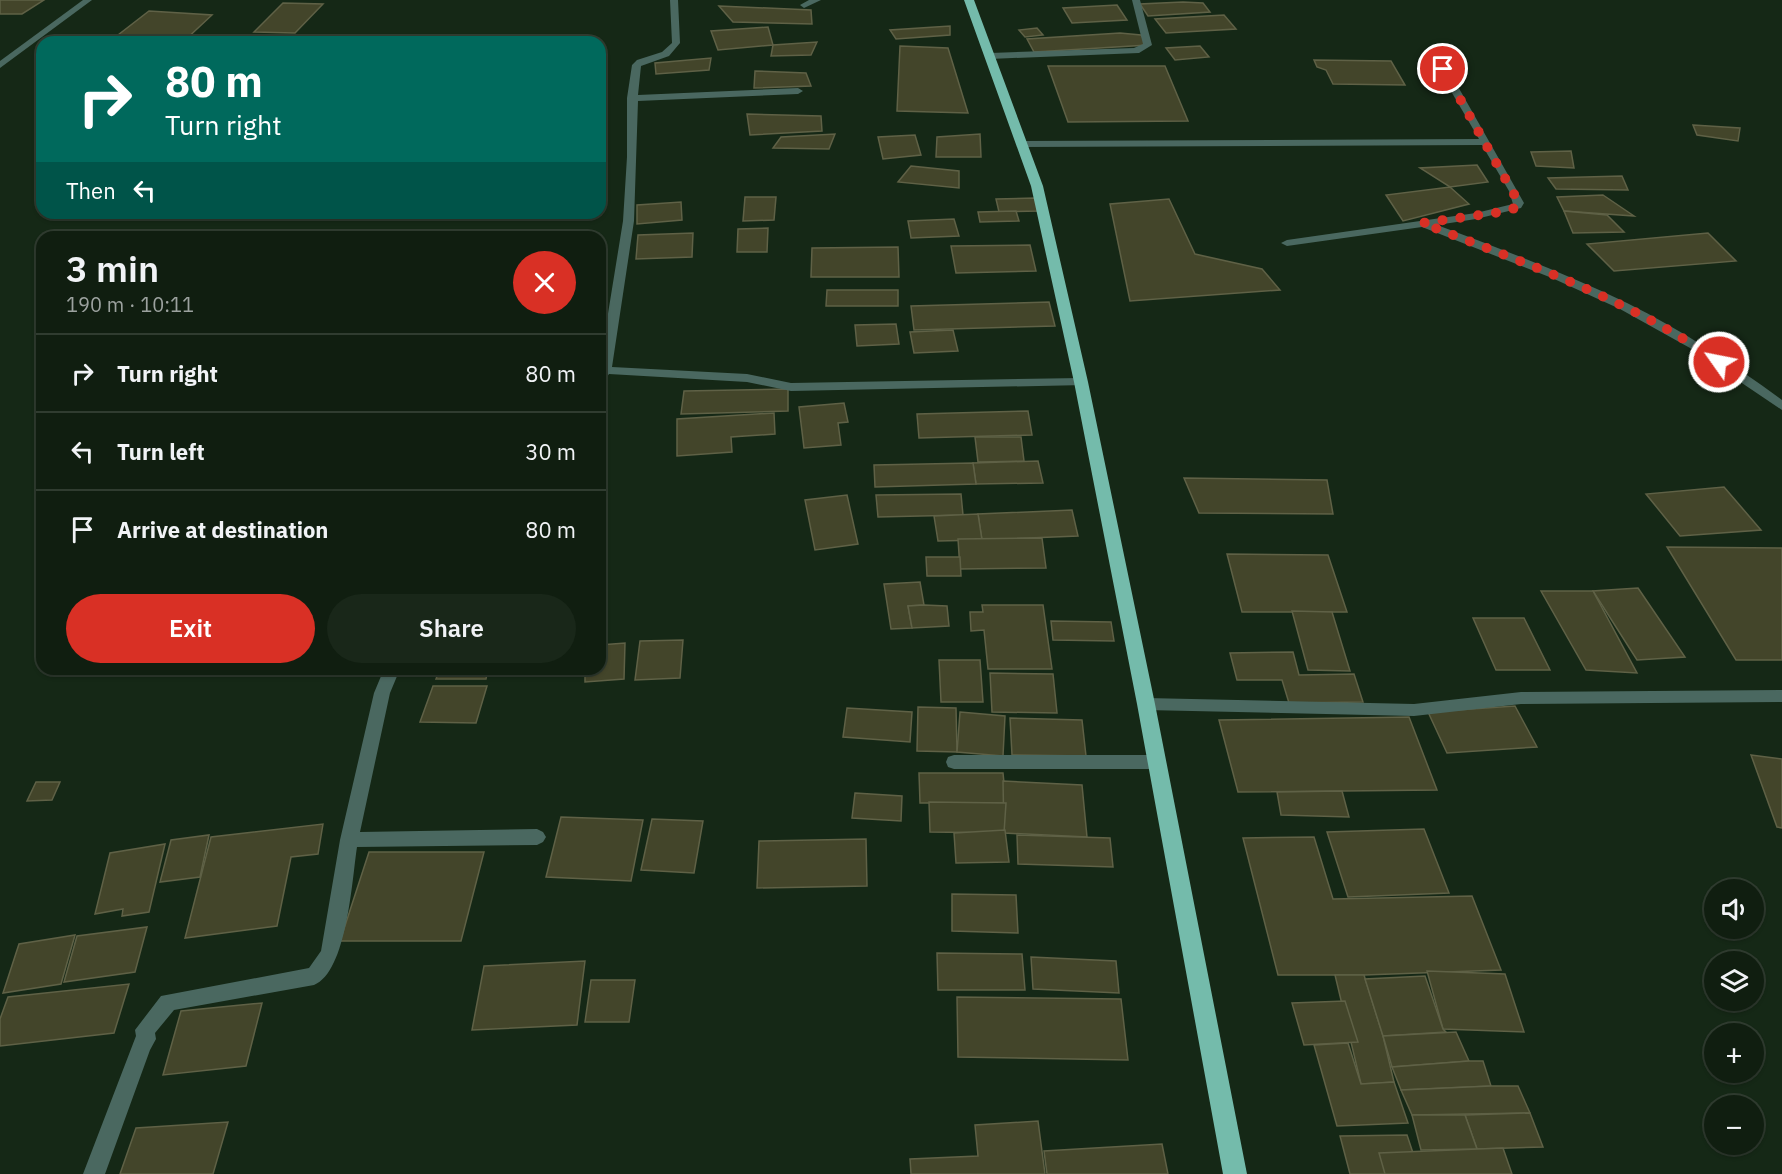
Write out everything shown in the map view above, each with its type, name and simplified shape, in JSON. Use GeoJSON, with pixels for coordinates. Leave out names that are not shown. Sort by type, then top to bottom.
{"type":"FeatureCollection","features":[{"type":"Feature","properties":{"kind":"highway"},"geometry":{"type":"LineString","coordinates":[[969,0],[1037,186],[1081,382],[1146,704],[1235,1174]]}},
{"type":"Feature","properties":{"kind":"street"},"geometry":{"type":"LineString","coordinates":[[39,36],[88,0]]}},
{"type":"Feature","properties":{"kind":"street"},"geometry":{"type":"LineString","coordinates":[[606,354],[625,258],[632,169],[632,98],[638,63],[668,53],[675,45],[674,0]]}},
{"type":"Feature","properties":{"kind":"street"},"geometry":{"type":"LineString","coordinates":[[804,5],[817,0]]}},
{"type":"Feature","properties":{"kind":"street"},"geometry":{"type":"LineString","coordinates":[[990,56],[1106,53],[1141,49],[1148,45],[1136,0]]}},
{"type":"Feature","properties":{"kind":"street"},"geometry":{"type":"LineString","coordinates":[[0,65],[36,38]]}},
{"type":"Feature","properties":{"kind":"street"},"geometry":{"type":"LineString","coordinates":[[1287,243],[1501,212],[1518,206],[1514,191],[1443,69]]}},
{"type":"Feature","properties":{"kind":"street"},"geometry":{"type":"LineString","coordinates":[[632,98],[798,91]]}},
{"type":"Feature","properties":{"kind":"street"},"geometry":{"type":"LineString","coordinates":[[1022,144],[1485,142]]}},
{"type":"Feature","properties":{"kind":"street"},"geometry":{"type":"LineString","coordinates":[[1422,223],[1549,273],[1636,312],[1704,351],[1782,406]]}},
{"type":"Feature","properties":{"kind":"street"},"geometry":{"type":"LineString","coordinates":[[606,374],[747,378],[791,387],[1081,382]]}},
{"type":"Feature","properties":{"kind":"street"},"geometry":{"type":"LineString","coordinates":[[94,1174],[142,1044],[146,1039],[145,1030],[168,1002],[307,978],[314,976],[326,964],[331,951],[349,840],[382,693],[390,675]]}},
{"type":"Feature","properties":{"kind":"street"},"geometry":{"type":"LineString","coordinates":[[1146,704],[1414,710],[1521,698],[1782,696]]}},
{"type":"Feature","properties":{"kind":"street"},"geometry":{"type":"LineString","coordinates":[[954,762],[1157,762]]}},
{"type":"Feature","properties":{"kind":"street"},"geometry":{"type":"LineString","coordinates":[[349,840],[537,837]]}},
{"type":"Feature","properties":{"kind":"building"},"geometry":{"type":"Polygon","coordinates":[[[0,0],[44,0],[22,14],[0,14],[0,0]]]}},
{"type":"Feature","properties":{"kind":"building"},"geometry":{"type":"Polygon","coordinates":[[[283,3],[323,4],[295,33],[254,32],[283,3]]]}},
{"type":"Feature","properties":{"kind":"building"},"geometry":{"type":"Polygon","coordinates":[[[1203,3],[1210,12],[1148,16],[1140,4],[1203,3]]]}},
{"type":"Feature","properties":{"kind":"building"},"geometry":{"type":"Polygon","coordinates":[[[1117,5],[1127,20],[1072,23],[1063,8],[1117,5]]]}},
{"type":"Feature","properties":{"kind":"building"},"geometry":{"type":"Polygon","coordinates":[[[719,6],[811,10],[812,24],[733,22],[719,6]]]}},
{"type":"Feature","properties":{"kind":"building"},"geometry":{"type":"Polygon","coordinates":[[[149,11],[212,15],[189,36],[117,36],[149,11]]]}},
{"type":"Feature","properties":{"kind":"building"},"geometry":{"type":"Polygon","coordinates":[[[1224,15],[1236,29],[1166,33],[1155,19],[1224,15]]]}},
{"type":"Feature","properties":{"kind":"building"},"geometry":{"type":"Polygon","coordinates":[[[950,26],[950,35],[896,39],[890,30],[950,26]]]}},
{"type":"Feature","properties":{"kind":"building"},"geometry":{"type":"Polygon","coordinates":[[[768,27],[773,45],[718,50],[711,31],[768,27]]]}},
{"type":"Feature","properties":{"kind":"building"},"geometry":{"type":"Polygon","coordinates":[[[1037,28],[1043,35],[1025,37],[1019,30],[1037,28]]]}},
{"type":"Feature","properties":{"kind":"building"},"geometry":{"type":"Polygon","coordinates":[[[1120,33],[1141,35],[1148,45],[1034,52],[1027,39],[1120,33]]]}},
{"type":"Feature","properties":{"kind":"building"},"geometry":{"type":"Polygon","coordinates":[[[817,42],[811,55],[771,56],[773,45],[817,42]]]}},
{"type":"Feature","properties":{"kind":"building"},"geometry":{"type":"Polygon","coordinates":[[[900,46],[948,48],[968,113],[897,111],[900,46]]]}},
{"type":"Feature","properties":{"kind":"building"},"geometry":{"type":"Polygon","coordinates":[[[1200,46],[1209,57],[1175,60],[1166,48],[1200,46]]]}},
{"type":"Feature","properties":{"kind":"building"},"geometry":{"type":"Polygon","coordinates":[[[711,58],[709,70],[656,74],[655,63],[711,58]]]}},
{"type":"Feature","properties":{"kind":"building"},"geometry":{"type":"Polygon","coordinates":[[[1314,60],[1391,61],[1405,85],[1333,84],[1326,70],[1317,67],[1314,60]]]}},
{"type":"Feature","properties":{"kind":"building"},"geometry":{"type":"Polygon","coordinates":[[[1048,66],[1165,66],[1188,121],[1068,122],[1048,66]]]}},
{"type":"Feature","properties":{"kind":"building"},"geometry":{"type":"Polygon","coordinates":[[[755,71],[806,73],[811,86],[754,88],[755,71]]]}},
{"type":"Feature","properties":{"kind":"building"},"geometry":{"type":"Polygon","coordinates":[[[747,114],[821,116],[822,131],[750,135],[747,114]]]}},
{"type":"Feature","properties":{"kind":"building"},"geometry":{"type":"Polygon","coordinates":[[[1693,125],[1740,128],[1738,141],[1697,135],[1693,125]]]}},
{"type":"Feature","properties":{"kind":"building"},"geometry":{"type":"Polygon","coordinates":[[[835,134],[829,149],[773,148],[781,137],[835,134]]]}},
{"type":"Feature","properties":{"kind":"building"},"geometry":{"type":"Polygon","coordinates":[[[980,134],[981,157],[936,157],[937,137],[980,134]]]}},
{"type":"Feature","properties":{"kind":"building"},"geometry":{"type":"Polygon","coordinates":[[[915,135],[921,155],[883,159],[878,137],[915,135]]]}},
{"type":"Feature","properties":{"kind":"building"},"geometry":{"type":"Polygon","coordinates":[[[1571,151],[1574,168],[1536,166],[1531,152],[1571,151]]]}},
{"type":"Feature","properties":{"kind":"building"},"geometry":{"type":"Polygon","coordinates":[[[1477,165],[1488,182],[1450,187],[1420,168],[1477,165]]]}},
{"type":"Feature","properties":{"kind":"building"},"geometry":{"type":"Polygon","coordinates":[[[911,166],[959,171],[959,188],[898,182],[911,166]]]}},
{"type":"Feature","properties":{"kind":"building"},"geometry":{"type":"Polygon","coordinates":[[[1622,176],[1628,190],[1556,189],[1548,178],[1622,176]]]}},
{"type":"Feature","properties":{"kind":"building"},"geometry":{"type":"Polygon","coordinates":[[[1450,187],[1469,204],[1403,221],[1386,195],[1450,187]]]}},
{"type":"Feature","properties":{"kind":"building"},"geometry":{"type":"Polygon","coordinates":[[[1603,195],[1634,216],[1564,211],[1557,197],[1603,195]]]}},
{"type":"Feature","properties":{"kind":"building"},"geometry":{"type":"Polygon","coordinates":[[[745,197],[776,197],[774,220],[743,221],[745,197]]]}},
{"type":"Feature","properties":{"kind":"building"},"geometry":{"type":"Polygon","coordinates":[[[1035,198],[1038,211],[999,212],[996,199],[1035,198]]]}},
{"type":"Feature","properties":{"kind":"building"},"geometry":{"type":"Polygon","coordinates":[[[1169,199],[1195,254],[1262,269],[1280,290],[1130,301],[1110,204],[1169,199]]]}},
{"type":"Feature","properties":{"kind":"building"},"geometry":{"type":"Polygon","coordinates":[[[681,202],[682,220],[637,224],[637,205],[681,202]]]}},
{"type":"Feature","properties":{"kind":"building"},"geometry":{"type":"Polygon","coordinates":[[[1016,211],[1019,221],[980,222],[978,212],[1016,211]]]}},
{"type":"Feature","properties":{"kind":"building"},"geometry":{"type":"Polygon","coordinates":[[[1564,211],[1607,215],[1624,232],[1573,233],[1564,211]]]}},
{"type":"Feature","properties":{"kind":"building"},"geometry":{"type":"Polygon","coordinates":[[[954,219],[959,236],[911,238],[908,221],[954,219]]]}},
{"type":"Feature","properties":{"kind":"building"},"geometry":{"type":"Polygon","coordinates":[[[768,228],[767,252],[737,252],[738,229],[768,228]]]}},
{"type":"Feature","properties":{"kind":"building"},"geometry":{"type":"Polygon","coordinates":[[[693,233],[692,257],[636,259],[638,235],[693,233]]]}},
{"type":"Feature","properties":{"kind":"building"},"geometry":{"type":"Polygon","coordinates":[[[1708,233],[1736,261],[1614,271],[1587,244],[1708,233]]]}},
{"type":"Feature","properties":{"kind":"building"},"geometry":{"type":"Polygon","coordinates":[[[1030,245],[1036,271],[956,273],[951,246],[1030,245]]]}},
{"type":"Feature","properties":{"kind":"building"},"geometry":{"type":"Polygon","coordinates":[[[898,247],[899,277],[811,277],[812,248],[898,247]]]}},
{"type":"Feature","properties":{"kind":"building"},"geometry":{"type":"Polygon","coordinates":[[[827,290],[898,290],[898,306],[826,306],[827,290]]]}},
{"type":"Feature","properties":{"kind":"building"},"geometry":{"type":"Polygon","coordinates":[[[1049,302],[1055,326],[914,330],[911,306],[1049,302]]]}},
{"type":"Feature","properties":{"kind":"building"},"geometry":{"type":"Polygon","coordinates":[[[896,324],[899,344],[857,346],[855,325],[896,324]]]}},
{"type":"Feature","properties":{"kind":"building"},"geometry":{"type":"Polygon","coordinates":[[[953,330],[958,351],[914,353],[910,332],[953,330]]]}},
{"type":"Feature","properties":{"kind":"building"},"geometry":{"type":"Polygon","coordinates":[[[788,389],[788,411],[681,414],[684,391],[788,389]]]}},
{"type":"Feature","properties":{"kind":"building"},"geometry":{"type":"Polygon","coordinates":[[[844,403],[848,422],[838,423],[841,445],[804,448],[799,407],[844,403]]]}},
{"type":"Feature","properties":{"kind":"building"},"geometry":{"type":"Polygon","coordinates":[[[1028,411],[1032,435],[919,438],[917,414],[1028,411]]]}},
{"type":"Feature","properties":{"kind":"building"},"geometry":{"type":"Polygon","coordinates":[[[774,413],[775,434],[731,437],[732,452],[677,456],[677,419],[774,413]]]}},
{"type":"Feature","properties":{"kind":"building"},"geometry":{"type":"Polygon","coordinates":[[[975,437],[1021,437],[1024,461],[978,462],[975,437]]]}},
{"type":"Feature","properties":{"kind":"building"},"geometry":{"type":"Polygon","coordinates":[[[1038,461],[1043,483],[976,484],[973,463],[1038,461]]]}},
{"type":"Feature","properties":{"kind":"building"},"geometry":{"type":"Polygon","coordinates":[[[973,463],[976,484],[875,487],[874,465],[973,463]]]}},
{"type":"Feature","properties":{"kind":"building"},"geometry":{"type":"Polygon","coordinates":[[[1184,478],[1327,480],[1333,514],[1199,513],[1184,478]]]}},
{"type":"Feature","properties":{"kind":"building"},"geometry":{"type":"Polygon","coordinates":[[[1724,487],[1761,530],[1680,536],[1646,494],[1724,487]]]}},
{"type":"Feature","properties":{"kind":"building"},"geometry":{"type":"Polygon","coordinates":[[[961,494],[963,515],[878,517],[876,495],[961,494]]]}},
{"type":"Feature","properties":{"kind":"building"},"geometry":{"type":"Polygon","coordinates":[[[847,495],[858,544],[815,550],[805,500],[847,495]]]}},
{"type":"Feature","properties":{"kind":"building"},"geometry":{"type":"Polygon","coordinates":[[[1072,510],[1078,536],[982,540],[978,514],[1072,510]]]}},
{"type":"Feature","properties":{"kind":"building"},"geometry":{"type":"Polygon","coordinates":[[[978,514],[982,540],[938,541],[934,516],[978,514]]]}},
{"type":"Feature","properties":{"kind":"building"},"geometry":{"type":"Polygon","coordinates":[[[1042,538],[1046,568],[960,569],[958,539],[1042,538]]]}},
{"type":"Feature","properties":{"kind":"building"},"geometry":{"type":"Polygon","coordinates":[[[1667,547],[1782,548],[1782,660],[1736,660],[1667,547]]]}},
{"type":"Feature","properties":{"kind":"building"},"geometry":{"type":"Polygon","coordinates":[[[1227,554],[1328,555],[1347,612],[1242,612],[1227,554]]]}},
{"type":"Feature","properties":{"kind":"building"},"geometry":{"type":"Polygon","coordinates":[[[926,557],[960,557],[961,576],[927,576],[926,557]]]}},
{"type":"Feature","properties":{"kind":"building"},"geometry":{"type":"Polygon","coordinates":[[[920,582],[924,605],[908,606],[912,628],[891,629],[884,584],[920,582]]]}},
{"type":"Feature","properties":{"kind":"building"},"geometry":{"type":"Polygon","coordinates":[[[1638,588],[1685,657],[1637,660],[1593,591],[1638,588]]]}},
{"type":"Feature","properties":{"kind":"building"},"geometry":{"type":"Polygon","coordinates":[[[1541,591],[1593,591],[1637,673],[1586,670],[1541,591]]]}},
{"type":"Feature","properties":{"kind":"building"},"geometry":{"type":"Polygon","coordinates":[[[982,605],[1043,605],[1052,669],[988,669],[984,630],[971,631],[970,612],[983,612],[982,605]]]}},
{"type":"Feature","properties":{"kind":"building"},"geometry":{"type":"Polygon","coordinates":[[[908,606],[947,606],[949,626],[912,628],[908,606]]]}},
{"type":"Feature","properties":{"kind":"building"},"geometry":{"type":"Polygon","coordinates":[[[1292,611],[1332,612],[1350,671],[1308,670],[1292,611]]]}},
{"type":"Feature","properties":{"kind":"building"},"geometry":{"type":"Polygon","coordinates":[[[1473,618],[1524,618],[1550,670],[1496,670],[1473,618]]]}},
{"type":"Feature","properties":{"kind":"building"},"geometry":{"type":"Polygon","coordinates":[[[1051,621],[1111,622],[1114,641],[1053,640],[1051,621]]]}},
{"type":"Feature","properties":{"kind":"building"},"geometry":{"type":"Polygon","coordinates":[[[683,640],[680,678],[635,680],[640,641],[683,640]]]}},
{"type":"Feature","properties":{"kind":"building"},"geometry":{"type":"Polygon","coordinates":[[[625,643],[624,679],[585,682],[585,675],[606,675],[606,645],[625,643]]]}},
{"type":"Feature","properties":{"kind":"building"},"geometry":{"type":"Polygon","coordinates":[[[1293,652],[1299,675],[1354,674],[1363,702],[1289,703],[1282,680],[1237,680],[1230,653],[1293,652]]]}},
{"type":"Feature","properties":{"kind":"building"},"geometry":{"type":"Polygon","coordinates":[[[939,660],[980,660],[983,702],[941,702],[939,660]]]}},
{"type":"Feature","properties":{"kind":"building"},"geometry":{"type":"Polygon","coordinates":[[[990,673],[1053,674],[1057,713],[992,712],[990,673]]]}},
{"type":"Feature","properties":{"kind":"building"},"geometry":{"type":"Polygon","coordinates":[[[438,675],[487,675],[486,679],[436,679],[438,675]]]}},
{"type":"Feature","properties":{"kind":"building"},"geometry":{"type":"Polygon","coordinates":[[[433,686],[487,686],[476,723],[420,722],[433,686]]]}},
{"type":"Feature","properties":{"kind":"building"},"geometry":{"type":"Polygon","coordinates":[[[1515,706],[1537,747],[1447,753],[1428,712],[1515,706]]]}},
{"type":"Feature","properties":{"kind":"building"},"geometry":{"type":"Polygon","coordinates":[[[918,707],[956,708],[957,752],[917,751],[918,707]]]}},
{"type":"Feature","properties":{"kind":"building"},"geometry":{"type":"Polygon","coordinates":[[[847,708],[912,712],[910,742],[843,737],[847,708]]]}},
{"type":"Feature","properties":{"kind":"building"},"geometry":{"type":"Polygon","coordinates":[[[960,712],[1005,716],[1003,756],[957,752],[960,712]]]}},
{"type":"Feature","properties":{"kind":"building"},"geometry":{"type":"Polygon","coordinates":[[[1409,717],[1437,790],[1238,792],[1219,720],[1409,717]]]}},
{"type":"Feature","properties":{"kind":"building"},"geometry":{"type":"Polygon","coordinates":[[[1010,718],[1082,720],[1086,756],[1012,755],[1010,718]]]}},
{"type":"Feature","properties":{"kind":"building"},"geometry":{"type":"Polygon","coordinates":[[[1751,755],[1782,759],[1782,828],[1777,827],[1751,755]]]}},
{"type":"Feature","properties":{"kind":"building"},"geometry":{"type":"Polygon","coordinates":[[[919,773],[1003,773],[1006,803],[920,803],[919,773]]]}},
{"type":"Feature","properties":{"kind":"building"},"geometry":{"type":"Polygon","coordinates":[[[1003,781],[1082,785],[1087,837],[1004,833],[1003,781]]]}},
{"type":"Feature","properties":{"kind":"building"},"geometry":{"type":"Polygon","coordinates":[[[36,782],[60,782],[52,800],[27,801],[36,782]]]}},
{"type":"Feature","properties":{"kind":"building"},"geometry":{"type":"Polygon","coordinates":[[[1342,791],[1349,817],[1281,815],[1277,792],[1342,791]]]}},
{"type":"Feature","properties":{"kind":"building"},"geometry":{"type":"Polygon","coordinates":[[[855,793],[902,796],[901,821],[852,818],[855,793]]]}},
{"type":"Feature","properties":{"kind":"building"},"geometry":{"type":"Polygon","coordinates":[[[929,802],[1006,803],[1004,833],[930,832],[929,802]]]}},
{"type":"Feature","properties":{"kind":"building"},"geometry":{"type":"Polygon","coordinates":[[[561,817],[643,820],[631,881],[546,877],[561,817]]]}},
{"type":"Feature","properties":{"kind":"building"},"geometry":{"type":"Polygon","coordinates":[[[652,819],[703,821],[694,873],[641,870],[652,819]]]}},
{"type":"Feature","properties":{"kind":"building"},"geometry":{"type":"Polygon","coordinates":[[[323,824],[318,854],[291,857],[277,926],[185,938],[211,837],[323,824]]]}},
{"type":"Feature","properties":{"kind":"building"},"geometry":{"type":"Polygon","coordinates":[[[1424,829],[1449,893],[1348,897],[1327,832],[1424,829]]]}},
{"type":"Feature","properties":{"kind":"building"},"geometry":{"type":"Polygon","coordinates":[[[1005,830],[1009,862],[956,863],[954,833],[1005,830]]]}},
{"type":"Feature","properties":{"kind":"building"},"geometry":{"type":"Polygon","coordinates":[[[209,835],[200,877],[160,882],[171,840],[209,835]]]}},
{"type":"Feature","properties":{"kind":"building"},"geometry":{"type":"Polygon","coordinates":[[[1017,835],[1110,838],[1113,867],[1018,864],[1017,835]]]}},
{"type":"Feature","properties":{"kind":"building"},"geometry":{"type":"Polygon","coordinates":[[[1314,837],[1333,899],[1472,896],[1501,970],[1364,975],[1278,975],[1243,838],[1314,837]]]}},
{"type":"Feature","properties":{"kind":"building"},"geometry":{"type":"Polygon","coordinates":[[[866,839],[867,886],[757,888],[759,841],[866,839]]]}},
{"type":"Feature","properties":{"kind":"building"},"geometry":{"type":"Polygon","coordinates":[[[165,844],[149,912],[122,916],[123,909],[95,914],[110,853],[165,844]]]}},
{"type":"Feature","properties":{"kind":"building"},"geometry":{"type":"Polygon","coordinates":[[[369,852],[484,852],[461,941],[340,941],[369,852]]]}},
{"type":"Feature","properties":{"kind":"building"},"geometry":{"type":"Polygon","coordinates":[[[952,894],[1016,895],[1018,933],[952,931],[952,894]]]}},
{"type":"Feature","properties":{"kind":"building"},"geometry":{"type":"Polygon","coordinates":[[[147,927],[135,972],[64,982],[77,936],[147,927]]]}},
{"type":"Feature","properties":{"kind":"building"},"geometry":{"type":"Polygon","coordinates":[[[75,935],[61,984],[3,993],[19,944],[75,935]]]}},
{"type":"Feature","properties":{"kind":"building"},"geometry":{"type":"Polygon","coordinates":[[[937,953],[1022,954],[1025,990],[938,990],[937,953]]]}},
{"type":"Feature","properties":{"kind":"building"},"geometry":{"type":"Polygon","coordinates":[[[1031,957],[1116,961],[1119,993],[1033,989],[1031,957]]]}},
{"type":"Feature","properties":{"kind":"building"},"geometry":{"type":"Polygon","coordinates":[[[585,961],[577,1025],[472,1030],[484,966],[585,961]]]}},
{"type":"Feature","properties":{"kind":"building"},"geometry":{"type":"Polygon","coordinates":[[[1427,971],[1505,974],[1524,1032],[1443,1029],[1427,971]]]}},
{"type":"Feature","properties":{"kind":"building"},"geometry":{"type":"Polygon","coordinates":[[[1335,975],[1364,975],[1383,1036],[1394,1082],[1361,1084],[1335,975]]]}},
{"type":"Feature","properties":{"kind":"building"},"geometry":{"type":"Polygon","coordinates":[[[1425,976],[1446,1032],[1383,1036],[1365,979],[1425,976]]]}},
{"type":"Feature","properties":{"kind":"building"},"geometry":{"type":"Polygon","coordinates":[[[591,980],[635,980],[629,1022],[585,1022],[591,980]]]}},
{"type":"Feature","properties":{"kind":"building"},"geometry":{"type":"Polygon","coordinates":[[[129,984],[114,1033],[0,1046],[0,1019],[8,997],[129,984]]]}},
{"type":"Feature","properties":{"kind":"building"},"geometry":{"type":"Polygon","coordinates":[[[957,997],[1121,999],[1128,1060],[958,1057],[957,997]]]}},
{"type":"Feature","properties":{"kind":"building"},"geometry":{"type":"Polygon","coordinates":[[[1345,1001],[1358,1042],[1304,1045],[1292,1003],[1345,1001]]]}},
{"type":"Feature","properties":{"kind":"building"},"geometry":{"type":"Polygon","coordinates":[[[262,1003],[246,1066],[163,1075],[181,1011],[262,1003]]]}},
{"type":"Feature","properties":{"kind":"building"},"geometry":{"type":"Polygon","coordinates":[[[1456,1032],[1469,1061],[1392,1067],[1383,1036],[1456,1032]]]}},
{"type":"Feature","properties":{"kind":"building"},"geometry":{"type":"Polygon","coordinates":[[[1348,1043],[1361,1084],[1394,1082],[1408,1123],[1337,1126],[1314,1045],[1348,1043]]]}},
{"type":"Feature","properties":{"kind":"building"},"geometry":{"type":"Polygon","coordinates":[[[1483,1061],[1491,1086],[1401,1090],[1392,1067],[1483,1061]]]}},
{"type":"Feature","properties":{"kind":"building"},"geometry":{"type":"Polygon","coordinates":[[[1518,1086],[1530,1113],[1412,1115],[1401,1090],[1518,1086]]]}},
{"type":"Feature","properties":{"kind":"building"},"geometry":{"type":"Polygon","coordinates":[[[1530,1113],[1543,1147],[1477,1149],[1465,1115],[1530,1113]]]}},
{"type":"Feature","properties":{"kind":"building"},"geometry":{"type":"Polygon","coordinates":[[[1412,1115],[1465,1115],[1477,1149],[1421,1150],[1412,1115]]]}},
{"type":"Feature","properties":{"kind":"building"},"geometry":{"type":"Polygon","coordinates":[[[1038,1121],[1045,1174],[911,1174],[910,1159],[978,1156],[975,1125],[1038,1121]]]}},
{"type":"Feature","properties":{"kind":"building"},"geometry":{"type":"Polygon","coordinates":[[[228,1122],[213,1174],[120,1174],[136,1128],[228,1122]]]}},
{"type":"Feature","properties":{"kind":"building"},"geometry":{"type":"Polygon","coordinates":[[[1407,1135],[1420,1174],[1350,1174],[1340,1136],[1407,1135]]]}},
{"type":"Feature","properties":{"kind":"building"},"geometry":{"type":"Polygon","coordinates":[[[1162,1144],[1168,1174],[1047,1174],[1044,1151],[1162,1144]]]}},
{"type":"Feature","properties":{"kind":"building"},"geometry":{"type":"Polygon","coordinates":[[[1503,1148],[1512,1174],[1385,1174],[1379,1153],[1503,1148]]]}},
{"type":"Feature","properties":{"kind":"route"},"geometry":{"type":"LineString","coordinates":[[1443,69],[1519,203],[1513,209],[1501,212],[1422,223],[1598,294],[1636,312],[1719,362]]}}]}
